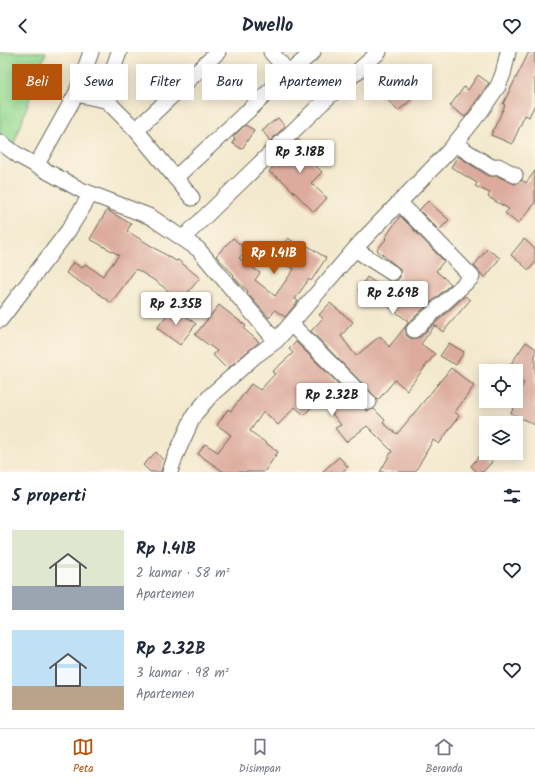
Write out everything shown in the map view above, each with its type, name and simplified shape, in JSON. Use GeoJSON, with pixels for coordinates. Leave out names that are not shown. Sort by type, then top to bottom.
{"type":"FeatureCollection","features":[{"type":"Feature","properties":{"kind":"street"},"geometry":{"type":"LineString","coordinates":[[87,64],[91,52]]}},
{"type":"Feature","properties":{"kind":"street"},"geometry":{"type":"LineString","coordinates":[[119,52],[108,84],[109,101],[114,110],[136,130],[192,198]]}},
{"type":"Feature","properties":{"kind":"street"},"geometry":{"type":"LineString","coordinates":[[136,130],[218,52]]}},
{"type":"Feature","properties":{"kind":"street"},"geometry":{"type":"LineString","coordinates":[[271,52],[281,64]]}},
{"type":"Feature","properties":{"kind":"street"},"geometry":{"type":"LineString","coordinates":[[299,64],[313,52]]}},
{"type":"Feature","properties":{"kind":"street"},"geometry":{"type":"LineString","coordinates":[[184,238],[322,103],[379,52]]}},
{"type":"Feature","properties":{"kind":"street"},"geometry":{"type":"LineString","coordinates":[[170,472],[175,457],[194,415],[211,395],[254,357],[276,341],[356,250],[360,242],[455,144],[481,111],[498,86],[503,74],[508,52]]}},
{"type":"Feature","properties":{"kind":"street"},"geometry":{"type":"LineString","coordinates":[[175,178],[265,95]]}},
{"type":"Feature","properties":{"kind":"street"},"geometry":{"type":"LineString","coordinates":[[36,166],[73,100]]}},
{"type":"Feature","properties":{"kind":"street"},"geometry":{"type":"LineString","coordinates":[[104,100],[109,101]]}},
{"type":"Feature","properties":{"kind":"street"},"geometry":{"type":"LineString","coordinates":[[0,142],[36,166],[91,194],[151,217],[184,238],[198,249],[276,341]]}},
{"type":"Feature","properties":{"kind":"street"},"geometry":{"type":"LineString","coordinates":[[455,144],[493,168],[498,166],[515,175]]}},
{"type":"Feature","properties":{"kind":"street"},"geometry":{"type":"LineString","coordinates":[[0,320],[68,231],[91,194]]}},
{"type":"Feature","properties":{"kind":"street"},"geometry":{"type":"LineString","coordinates":[[399,202],[472,277],[414,330]]}},
{"type":"Feature","properties":{"kind":"street"},"geometry":{"type":"LineString","coordinates":[[356,250],[392,273]]}},
{"type":"Feature","properties":{"kind":"street"},"geometry":{"type":"LineString","coordinates":[[291,324],[369,402]]}},
{"type":"Feature","properties":{"kind":"green space"},"geometry":{"type":"Polygon","coordinates":[[[0,52],[46,52],[42,64],[12,64],[12,100],[29,100],[13,147],[0,138],[0,52]]]}},
{"type":"Feature","properties":{"kind":"building"},"geometry":{"type":"Polygon","coordinates":[[[529,52],[535,52],[535,104],[529,117],[525,115],[512,144],[491,135],[505,105],[503,104],[529,52]]]}},
{"type":"Feature","properties":{"kind":"building"},"geometry":{"type":"Polygon","coordinates":[[[478,75],[489,83],[465,117],[450,106],[464,87],[468,90],[478,75]]]}},
{"type":"Feature","properties":{"kind":"building"},"geometry":{"type":"Polygon","coordinates":[[[388,100],[411,100],[398,111],[388,100]]]}},
{"type":"Feature","properties":{"kind":"building"},"geometry":{"type":"Polygon","coordinates":[[[278,118],[285,126],[270,141],[262,130],[278,118]]]}},
{"type":"Feature","properties":{"kind":"building"},"geometry":{"type":"Polygon","coordinates":[[[245,125],[254,130],[242,149],[232,143],[235,139],[233,137],[245,125]]]}},
{"type":"Feature","properties":{"kind":"building"},"geometry":{"type":"Polygon","coordinates":[[[298,139],[312,152],[307,157],[322,172],[311,183],[327,198],[314,212],[283,181],[269,172],[281,156],[298,139]]]}},
{"type":"Feature","properties":{"kind":"building"},"geometry":{"type":"Polygon","coordinates":[[[458,156],[488,176],[497,176],[515,184],[522,180],[526,183],[535,171],[535,203],[518,224],[505,213],[509,209],[488,197],[490,193],[475,186],[477,183],[451,167],[458,156]]]}},
{"type":"Feature","properties":{"kind":"building"},"geometry":{"type":"Polygon","coordinates":[[[428,201],[449,220],[439,230],[419,210],[428,201]]]}},
{"type":"Feature","properties":{"kind":"building"},"geometry":{"type":"Polygon","coordinates":[[[107,210],[131,224],[127,231],[176,261],[178,260],[200,278],[181,301],[157,282],[136,269],[111,303],[87,285],[86,286],[66,273],[73,262],[82,268],[85,264],[103,276],[119,255],[90,239],[107,210]]]}},
{"type":"Feature","properties":{"kind":"building"},"geometry":{"type":"Polygon","coordinates":[[[400,216],[444,261],[436,271],[451,284],[409,322],[378,298],[375,302],[358,291],[367,277],[388,291],[400,277],[400,269],[377,250],[386,239],[385,238],[400,216]]]}},
{"type":"Feature","properties":{"kind":"building"},"geometry":{"type":"Polygon","coordinates":[[[233,238],[246,250],[239,258],[260,273],[255,280],[275,296],[294,269],[276,256],[288,238],[305,250],[308,246],[326,258],[311,281],[309,279],[295,299],[298,301],[285,317],[275,310],[269,318],[247,293],[248,291],[216,256],[233,238]]]}},
{"type":"Feature","properties":{"kind":"building"},"geometry":{"type":"Polygon","coordinates":[[[524,239],[535,249],[535,263],[529,270],[511,255],[524,239]]]}},
{"type":"Feature","properties":{"kind":"building"},"geometry":{"type":"Polygon","coordinates":[[[487,249],[500,258],[485,278],[474,266],[487,249]]]}},
{"type":"Feature","properties":{"kind":"building"},"geometry":{"type":"Polygon","coordinates":[[[465,296],[470,300],[443,332],[435,325],[421,344],[435,354],[407,390],[395,380],[378,400],[311,331],[323,318],[319,315],[330,303],[353,322],[341,336],[356,356],[380,336],[389,347],[407,324],[405,328],[407,336],[412,339],[420,337],[465,296]]]}},
{"type":"Feature","properties":{"kind":"building"},"geometry":{"type":"Polygon","coordinates":[[[219,305],[246,326],[244,329],[259,342],[227,369],[213,355],[217,351],[195,335],[219,305]]]}},
{"type":"Feature","properties":{"kind":"building"},"geometry":{"type":"Polygon","coordinates":[[[173,307],[196,324],[180,345],[157,328],[173,307]]]}},
{"type":"Feature","properties":{"kind":"building"},"geometry":{"type":"Polygon","coordinates":[[[296,342],[363,408],[367,411],[374,409],[385,420],[383,423],[397,434],[451,368],[474,386],[455,412],[459,416],[439,444],[433,440],[415,472],[380,472],[392,451],[367,426],[346,442],[335,428],[341,425],[320,398],[304,415],[295,407],[278,425],[264,411],[250,431],[278,452],[264,472],[224,472],[198,454],[205,444],[218,452],[231,435],[217,425],[228,409],[231,411],[251,384],[260,390],[275,374],[272,372],[293,353],[289,349],[296,342]]]}},
{"type":"Feature","properties":{"kind":"building"},"geometry":{"type":"Polygon","coordinates":[[[526,342],[535,348],[535,425],[523,419],[523,416],[517,416],[511,413],[514,408],[523,408],[524,383],[523,364],[511,364],[526,342]]]}},
{"type":"Feature","properties":{"kind":"building"},"geometry":{"type":"Polygon","coordinates":[[[449,343],[464,352],[456,365],[440,356],[449,343]]]}},
{"type":"Feature","properties":{"kind":"building"},"geometry":{"type":"Polygon","coordinates":[[[156,452],[164,461],[161,472],[150,472],[143,465],[156,452]]]}},
{"type":"Feature","properties":{"kind":"building"},"geometry":{"type":"Polygon","coordinates":[[[339,457],[348,467],[342,472],[322,472],[339,457]]]}},
{"type":"Feature","properties":{"kind":"building"},"geometry":{"type":"Polygon","coordinates":[[[479,457],[479,460],[490,460],[492,462],[483,472],[477,472],[471,466],[479,457]]]}}]}
